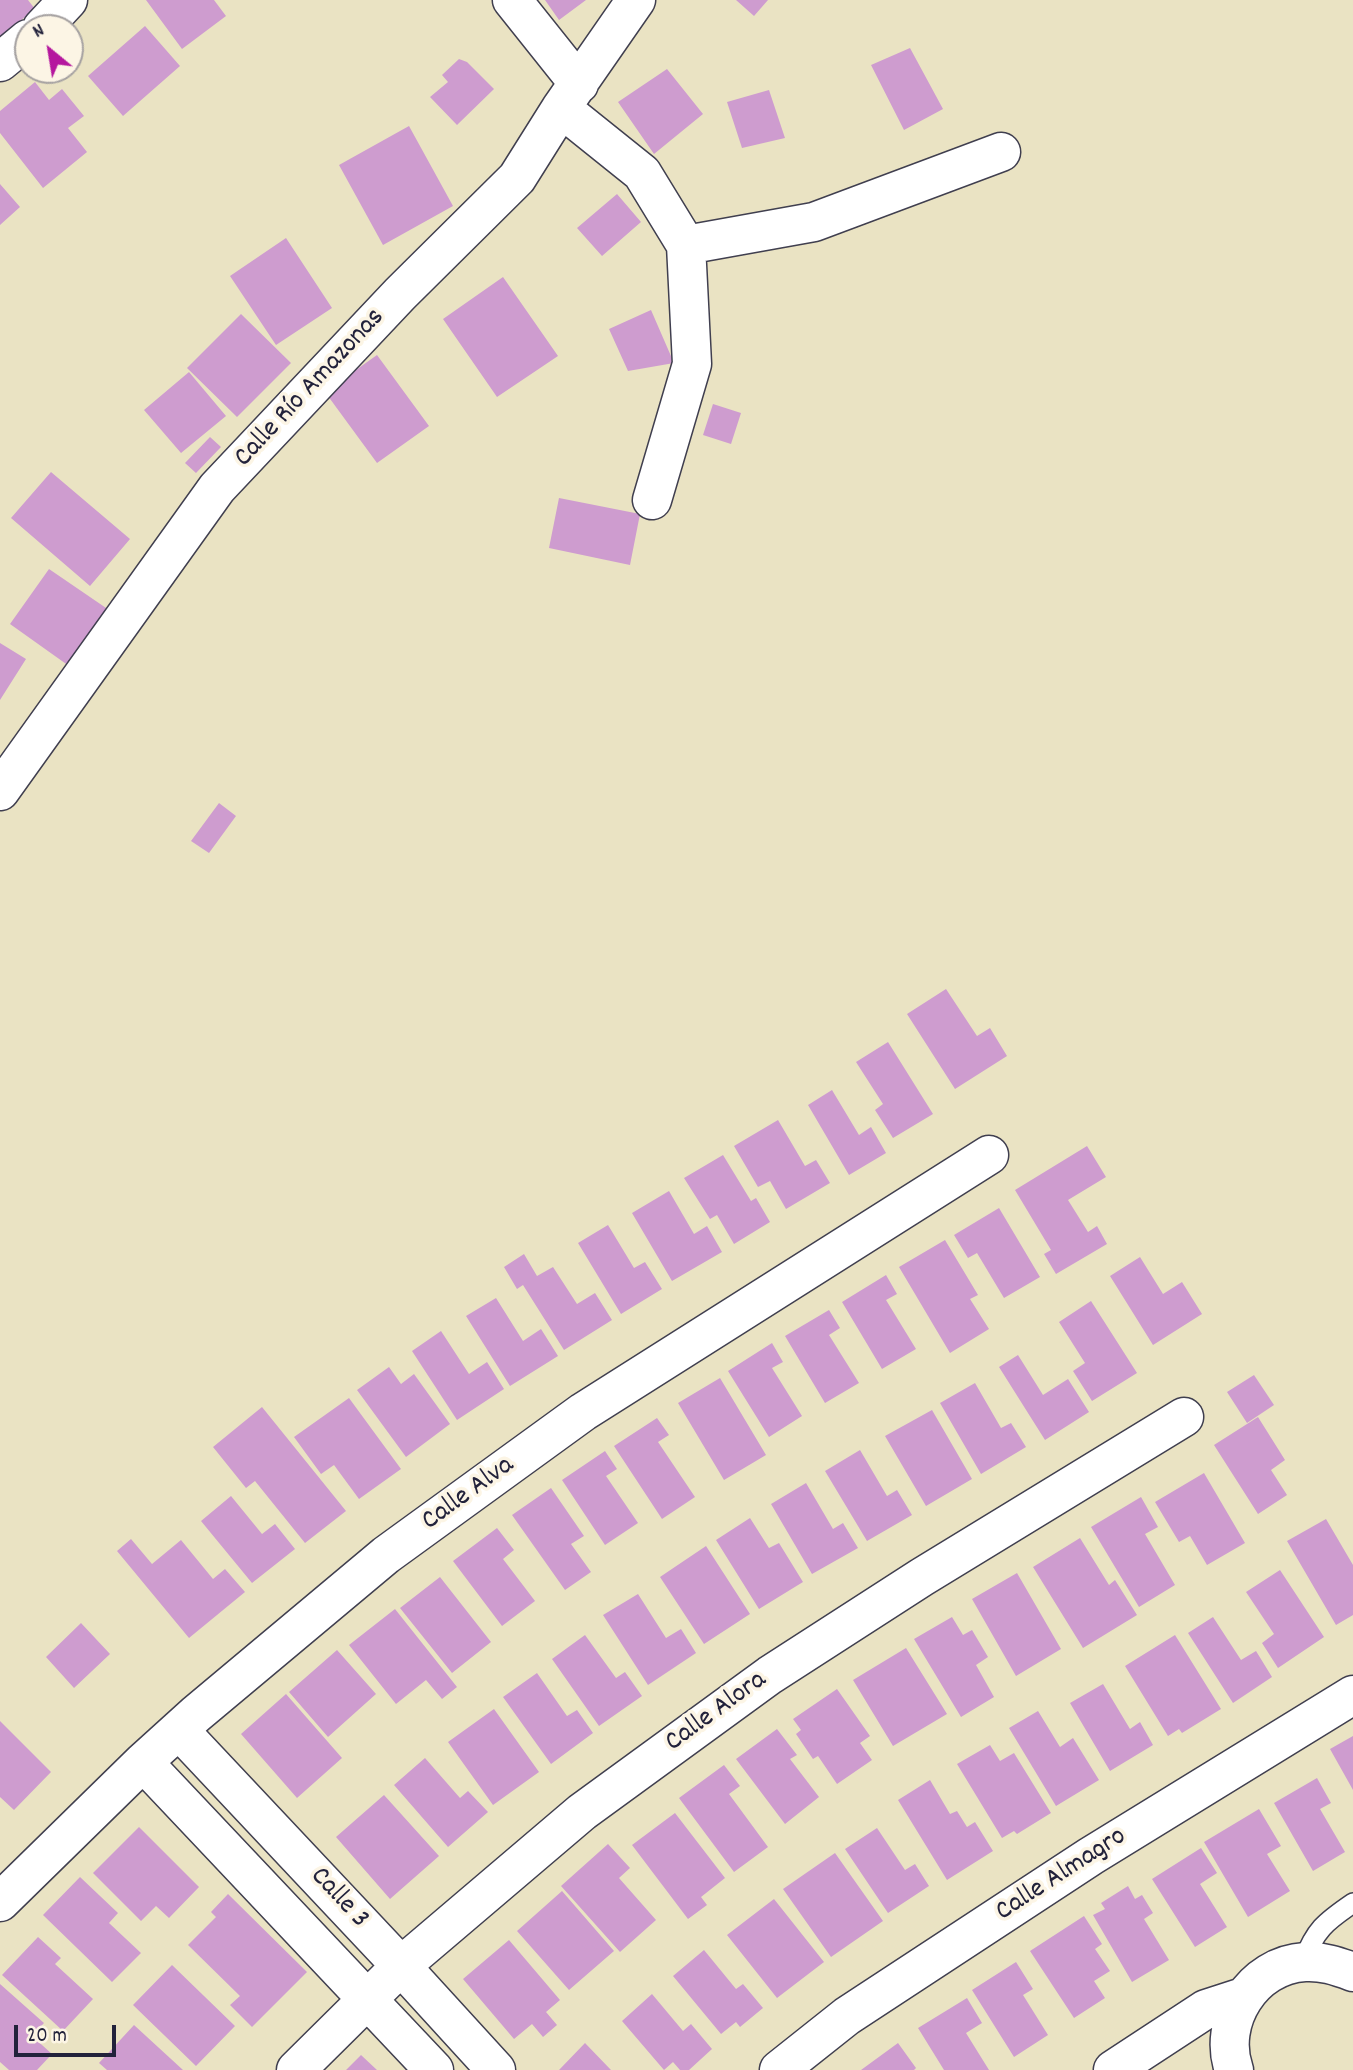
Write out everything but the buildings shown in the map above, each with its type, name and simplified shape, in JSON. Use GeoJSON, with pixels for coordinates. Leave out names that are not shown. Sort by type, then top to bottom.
{"type":"FeatureCollection","features":[{"type":"Feature","properties":{"kind":"street"},"geometry":{"type":"LineString","coordinates":[[55,14],[68,0]]}},
{"type":"Feature","properties":{"kind":"street"},"geometry":{"type":"LineString","coordinates":[[512,0],[570,96],[642,173],[687,245],[692,364],[652,500]]}},
{"type":"Feature","properties":{"kind":"street","name":"Calle Río Amazonas"},"geometry":{"type":"LineString","coordinates":[[5,773],[217,488],[400,295],[517,178],[636,0]]}},
{"type":"Feature","properties":{"kind":"street"},"geometry":{"type":"LineString","coordinates":[[0,62],[14,50]]}},
{"type":"Feature","properties":{"kind":"street"},"geometry":{"type":"LineString","coordinates":[[687,245],[814,222],[1001,152]]}},
{"type":"Feature","properties":{"kind":"street","name":"Calle Alva"},"geometry":{"type":"LineString","coordinates":[[0,1902],[143,1762],[386,1555],[583,1412],[989,1155]]}},
{"type":"Feature","properties":{"kind":"street","name":"Calle Alora"},"geometry":{"type":"LineString","coordinates":[[296,2070],[401,1966],[582,1812],[770,1675],[922,1577],[1184,1418]]}},
{"type":"Feature","properties":{"kind":"street","name":"Calle Almagro"},"geometry":{"type":"LineString","coordinates":[[779,2070],[847,2016],[1045,1886],[1353,1695]]}},
{"type":"Feature","properties":{"kind":"street","name":"Calle 3"},"geometry":{"type":"LineString","coordinates":[[179,1730],[496,2070]]}},
{"type":"Feature","properties":{"kind":"street","name":"Calle 3"},"geometry":{"type":"LineString","coordinates":[[143,1762],[434,2070]]}},
{"type":"Feature","properties":{"kind":"street"},"geometry":{"type":"LineString","coordinates":[[1234,2070],[1229,2056],[1230,2025],[1243,1997],[1259,1980],[1280,1968],[1303,1962],[1329,1963],[1353,1972]]}},
{"type":"Feature","properties":{"kind":"street"},"geometry":{"type":"LineString","coordinates":[[1113,2070],[1206,2009],[1243,1997]]}},
{"type":"Feature","properties":{"kind":"lane"},"geometry":{"type":"LineString","coordinates":[[1303,1962],[1311,1939],[1325,1922],[1353,1903]]}}]}
